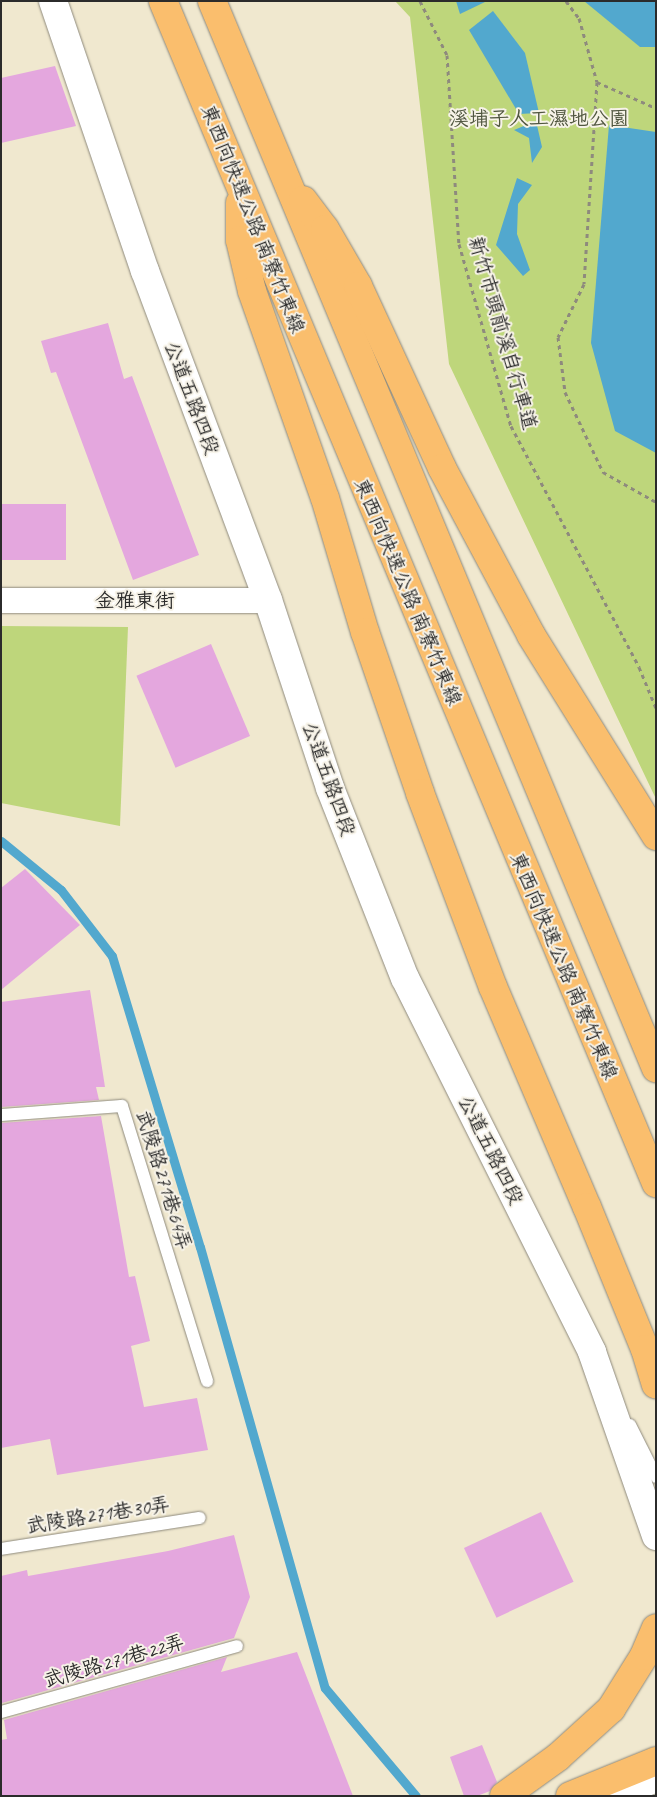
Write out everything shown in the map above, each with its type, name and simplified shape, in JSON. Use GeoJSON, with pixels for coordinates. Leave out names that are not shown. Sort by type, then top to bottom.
{"type":"FeatureCollection","features":[{"type":"Feature","properties":{"kind":"highway","name":"東西向快速公路 南寮竹東線"},"geometry":{"type":"LineString","coordinates":[[163,1],[240,190],[656,1183]]}},
{"type":"Feature","properties":{"kind":"highway"},"geometry":{"type":"LineString","coordinates":[[212,1],[280,170],[656,1068]]}},
{"type":"Feature","properties":{"kind":"highway"},"geometry":{"type":"LineString","coordinates":[[280,170],[325,229],[358,286],[442,468],[531,635],[656,836]]}},
{"type":"Feature","properties":{"kind":"highway"},"geometry":{"type":"LineString","coordinates":[[240,190],[240,240],[252,292],[325,498],[364,632],[420,793],[493,987],[656,1376]]}},
{"type":"Feature","properties":{"kind":"highway"},"geometry":{"type":"LineString","coordinates":[[645,1349],[656,1384]]}},
{"type":"Feature","properties":{"kind":"highway"},"geometry":{"type":"LineString","coordinates":[[504,1796],[558,1757],[611,1709],[644,1656],[656,1628]]}},
{"type":"Feature","properties":{"kind":"highway"},"geometry":{"type":"LineString","coordinates":[[570,1796],[656,1761]]}},
{"type":"Feature","properties":{"kind":"street","name":"公道五路四段"},"geometry":{"type":"LineString","coordinates":[[53,1],[145,272],[268,600],[330,788],[405,978],[592,1352],[656,1536]]}},
{"type":"Feature","properties":{"kind":"street","name":"金雅東街"},"geometry":{"type":"LineString","coordinates":[[1,600],[268,600]]}},
{"type":"Feature","properties":{"kind":"street"},"geometry":{"type":"LineString","coordinates":[[613,1796],[656,1778]]}},
{"type":"Feature","properties":{"kind":"lane","name":"武陵路271巷64弄"},"geometry":{"type":"LineString","coordinates":[[1,1115],[122,1106],[207,1381]]}},
{"type":"Feature","properties":{"kind":"lane"},"geometry":{"type":"LineString","coordinates":[[592,1352],[656,1477]]}},
{"type":"Feature","properties":{"kind":"lane","name":"武陵路271巷30弄"},"geometry":{"type":"LineString","coordinates":[[1,1549],[200,1518]]}},
{"type":"Feature","properties":{"kind":"lane","name":"武陵路271巷22弄"},"geometry":{"type":"LineString","coordinates":[[1,1712],[237,1646]]}},
{"type":"Feature","properties":{"kind":"path","name":"新竹市頭前溪自行車道"},"geometry":{"type":"LineString","coordinates":[[420,1],[448,55],[459,244],[511,426],[639,667],[656,708]]}},
{"type":"Feature","properties":{"kind":"path"},"geometry":{"type":"LineString","coordinates":[[566,1],[579,18],[597,82],[584,284],[558,338],[565,392],[603,472],[656,502]]}},
{"type":"Feature","properties":{"kind":"path"},"geometry":{"type":"LineString","coordinates":[[597,82],[656,108]]}},
{"type":"Feature","properties":{"kind":"green space","name":"溪埔子人工濕地公園"},"geometry":{"type":"Polygon","coordinates":[[[395,1],[656,1],[656,799],[449,364],[410,17],[395,1]]]}},
{"type":"Feature","properties":{"kind":"green space"},"geometry":{"type":"Polygon","coordinates":[[[1,626],[128,627],[120,826],[1,803],[1,626]]]}},
{"type":"Feature","properties":{"kind":"water"},"geometry":{"type":"Polygon","coordinates":[[[456,1],[485,1],[485,2],[460,14],[456,1]]]}},
{"type":"Feature","properties":{"kind":"water"},"geometry":{"type":"Polygon","coordinates":[[[584,1],[656,1],[656,47],[640,47],[584,1]]]}},
{"type":"Feature","properties":{"kind":"water"},"geometry":{"type":"Polygon","coordinates":[[[493,11],[525,53],[539,113],[519,114],[469,30],[493,11]]]}},
{"type":"Feature","properties":{"kind":"water"},"geometry":{"type":"Polygon","coordinates":[[[536,121],[542,147],[532,163],[529,138],[514,130],[536,121]]]}},
{"type":"Feature","properties":{"kind":"water"},"geometry":{"type":"Polygon","coordinates":[[[609,125],[656,132],[656,453],[615,431],[591,343],[609,125]]]}},
{"type":"Feature","properties":{"kind":"water"},"geometry":{"type":"Polygon","coordinates":[[[517,178],[532,185],[518,204],[517,234],[530,270],[523,276],[496,245],[517,178]]]}},
{"type":"Feature","properties":{"kind":"building"},"geometry":{"type":"Polygon","coordinates":[[[55,66],[76,126],[1,143],[1,78],[55,66]]]}},
{"type":"Feature","properties":{"kind":"building"},"geometry":{"type":"Polygon","coordinates":[[[108,323],[124,379],[132,376],[199,555],[133,580],[56,372],[51,373],[41,341],[108,323]]]}},
{"type":"Feature","properties":{"kind":"building"},"geometry":{"type":"Polygon","coordinates":[[[1,504],[66,504],[66,560],[1,560],[1,504]]]}},
{"type":"Feature","properties":{"kind":"building"},"geometry":{"type":"Polygon","coordinates":[[[211,644],[250,736],[176,768],[136,676],[211,644]]]}},
{"type":"Feature","properties":{"kind":"building"},"geometry":{"type":"Polygon","coordinates":[[[25,869],[80,925],[1,990],[1,888],[25,869]]]}},
{"type":"Feature","properties":{"kind":"building"},"geometry":{"type":"Polygon","coordinates":[[[90,990],[105,1087],[96,1087],[99,1100],[1,1107],[1,1002],[90,990]]]}},
{"type":"Feature","properties":{"kind":"building"},"geometry":{"type":"Polygon","coordinates":[[[101,1116],[129,1277],[135,1276],[150,1341],[131,1346],[144,1407],[197,1398],[208,1450],[57,1475],[50,1439],[1,1448],[1,1123],[101,1116]]]}},
{"type":"Feature","properties":{"kind":"building"},"geometry":{"type":"Polygon","coordinates":[[[541,1512],[574,1582],[497,1618],[464,1548],[541,1512]]]}},
{"type":"Feature","properties":{"kind":"building"},"geometry":{"type":"Polygon","coordinates":[[[234,1535],[250,1597],[234,1638],[2,1703],[1,1576],[27,1570],[28,1576],[168,1551],[234,1535]]]}},
{"type":"Feature","properties":{"kind":"building"},"geometry":{"type":"Polygon","coordinates":[[[297,1652],[353,1796],[1,1796],[1,1740],[7,1739],[4,1720],[227,1657],[221,1672],[297,1652]]]}},
{"type":"Feature","properties":{"kind":"building"},"geometry":{"type":"Polygon","coordinates":[[[482,1745],[497,1782],[490,1791],[477,1796],[464,1796],[450,1757],[482,1745]]]}},
{"type":"Feature","properties":{"kind":"waterway"},"geometry":{"type":"LineString","coordinates":[[1,841],[61,890],[112,956],[200,1247],[325,1688],[416,1796]]}}]}
